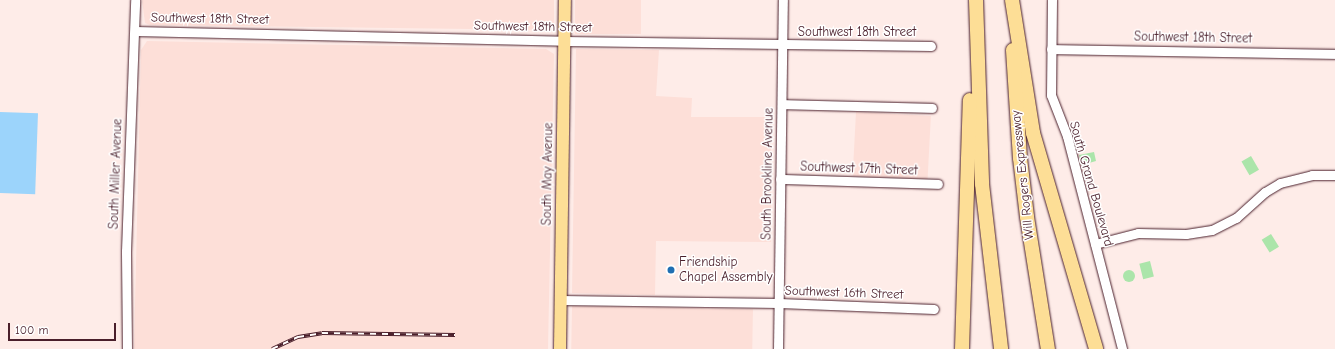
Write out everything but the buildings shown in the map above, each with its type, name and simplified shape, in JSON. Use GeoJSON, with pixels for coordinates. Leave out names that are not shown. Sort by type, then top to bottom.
{"type":"FeatureCollection","features":[{"type":"Feature","properties":{"kind":"highway"},"geometry":{"type":"LineString","coordinates":[[962,349],[967,133],[975,38],[976,0]]}},
{"type":"Feature","properties":{"kind":"highway"},"geometry":{"type":"LineString","coordinates":[[1011,0],[1033,133],[1096,349]]}},
{"type":"Feature","properties":{"kind":"highway","name":"Will Rogers Expressway"},"geometry":{"type":"LineString","coordinates":[[1011,0],[1020,158],[1031,247],[1048,349]]}},
{"type":"Feature","properties":{"kind":"highway"},"geometry":{"type":"LineString","coordinates":[[975,38],[985,225],[1001,349]]}},
{"type":"Feature","properties":{"kind":"main road","name":"South May Avenue"},"geometry":{"type":"LineString","coordinates":[[560,349],[565,0]]}},
{"type":"Feature","properties":{"kind":"street","name":"South Miller Avenue"},"geometry":{"type":"LineString","coordinates":[[127,349],[126,252],[135,0]]}},
{"type":"Feature","properties":{"kind":"street","name":"South Brookline Avenue"},"geometry":{"type":"LineString","coordinates":[[778,349],[783,0]]}},
{"type":"Feature","properties":{"kind":"street","name":"South Grand Boulevard"},"geometry":{"type":"LineString","coordinates":[[1052,0],[1051,49],[1053,104],[1067,136],[1122,349]]}},
{"type":"Feature","properties":{"kind":"street","name":"Southwest 18th Street"},"geometry":{"type":"LineString","coordinates":[[135,31],[564,41],[931,46]]}},
{"type":"Feature","properties":{"kind":"street","name":"Southwest 18th Street"},"geometry":{"type":"LineString","coordinates":[[1051,49],[1335,54]]}},
{"type":"Feature","properties":{"kind":"street"},"geometry":{"type":"LineString","coordinates":[[782,104],[932,108]]}},
{"type":"Feature","properties":{"kind":"street"},"geometry":{"type":"LineString","coordinates":[[1095,244],[1138,234],[1186,234],[1212,230],[1236,218],[1265,192],[1280,183],[1312,175],[1335,175]]}},
{"type":"Feature","properties":{"kind":"street","name":"Southwest 17th Street"},"geometry":{"type":"LineString","coordinates":[[780,179],[938,184]]}},
{"type":"Feature","properties":{"kind":"street","name":"Southwest 16th Street"},"geometry":{"type":"LineString","coordinates":[[561,300],[779,303],[934,309]]}},
{"type":"Feature","properties":{"kind":"shaded area"},"geometry":{"type":"Polygon","coordinates":[[[142,0],[554,0],[554,30],[150,25],[145,23],[142,0]]]}},
{"type":"Feature","properties":{"kind":"shaded area"},"geometry":{"type":"Polygon","coordinates":[[[575,0],[641,0],[641,34],[575,34],[575,0]]]}},
{"type":"Feature","properties":{"kind":"shaded area"},"geometry":{"type":"Polygon","coordinates":[[[147,41],[546,49],[554,54],[548,349],[134,349],[141,50],[147,41]]]}},
{"type":"Feature","properties":{"kind":"shaded area"},"geometry":{"type":"Polygon","coordinates":[[[576,49],[659,50],[656,96],[692,98],[691,117],[771,117],[771,242],[656,241],[655,295],[572,293],[576,49]]]}},
{"type":"Feature","properties":{"kind":"shaded area"},"geometry":{"type":"Polygon","coordinates":[[[856,112],[931,116],[928,180],[853,176],[856,112]]]}},
{"type":"Feature","properties":{"kind":"shaded area"},"geometry":{"type":"Polygon","coordinates":[[[572,306],[753,309],[752,349],[571,349],[572,306]]]}},
{"type":"Feature","properties":{"kind":"green space"},"geometry":{"type":"Polygon","coordinates":[[[1094,152],[1096,161],[1082,165],[1079,155],[1094,152]]]}},
{"type":"Feature","properties":{"kind":"green space"},"geometry":{"type":"Polygon","coordinates":[[[1251,156],[1259,170],[1249,175],[1241,162],[1251,156]]]}},
{"type":"Feature","properties":{"kind":"green space"},"geometry":{"type":"Polygon","coordinates":[[[1271,234],[1279,247],[1270,253],[1262,240],[1271,234]]]}},
{"type":"Feature","properties":{"kind":"green space"},"geometry":{"type":"Polygon","coordinates":[[[1150,261],[1154,277],[1143,279],[1139,264],[1150,261]]]}},
{"type":"Feature","properties":{"kind":"green space"},"geometry":{"type":"Polygon","coordinates":[[[1127,270],[1131,270],[1135,276],[1131,282],[1127,282],[1123,278],[1123,274],[1127,270]]]}},
{"type":"Feature","properties":{"kind":"water"},"geometry":{"type":"Polygon","coordinates":[[[0,112],[38,113],[35,194],[0,193],[0,112]]]}},
{"type":"Feature","properties":{"kind":"railway"},"geometry":{"type":"LineString","coordinates":[[272,349],[298,337],[322,333],[455,335]]}},
{"type":"Feature","properties":{"kind":"place","name":"Friendship Chapel Assembly"},"geometry":{"type":"Point","coordinates":[671,270]}}]}
